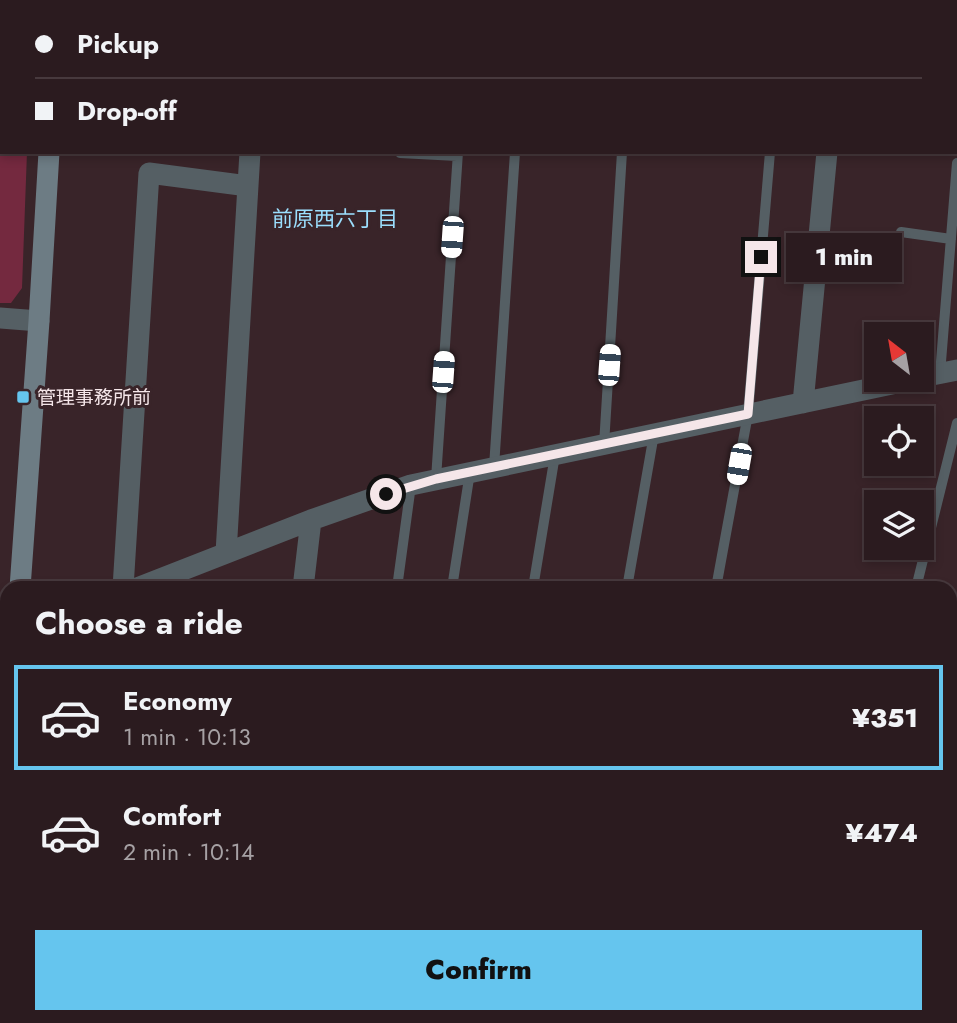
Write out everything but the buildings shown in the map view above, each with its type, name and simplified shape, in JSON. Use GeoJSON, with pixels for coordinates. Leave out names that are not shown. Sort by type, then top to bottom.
{"type":"FeatureCollection","features":[{"type":"Feature","properties":{"kind":"street"},"geometry":{"type":"LineString","coordinates":[[20,581],[49,154]]}},
{"type":"Feature","properties":{"kind":"street"},"geometry":{"type":"LineString","coordinates":[[226,553],[250,154]]}},
{"type":"Feature","properties":{"kind":"street"},"geometry":{"type":"LineString","coordinates":[[803,402],[827,154]]}},
{"type":"Feature","properties":{"kind":"street"},"geometry":{"type":"LineString","coordinates":[[123,581],[149,173],[247,186]]}},
{"type":"Feature","properties":{"kind":"street"},"geometry":{"type":"LineString","coordinates":[[0,318],[39,321]]}},
{"type":"Feature","properties":{"kind":"street"},"geometry":{"type":"LineString","coordinates":[[155,581],[311,520],[411,485],[864,390]]}},
{"type":"Feature","properties":{"kind":"street"},"geometry":{"type":"LineString","coordinates":[[304,581],[311,520]]}},
{"type":"Feature","properties":{"kind":"lane"},"geometry":{"type":"LineString","coordinates":[[436,479],[457,154]]}},
{"type":"Feature","properties":{"kind":"lane"},"geometry":{"type":"LineString","coordinates":[[494,467],[515,154]]}},
{"type":"Feature","properties":{"kind":"lane"},"geometry":{"type":"LineString","coordinates":[[604,445],[622,154]]}},
{"type":"Feature","properties":{"kind":"lane"},"geometry":{"type":"LineString","coordinates":[[717,581],[748,414],[770,154]]}},
{"type":"Feature","properties":{"kind":"lane"},"geometry":{"type":"LineString","coordinates":[[940,374],[957,163]]}},
{"type":"Feature","properties":{"kind":"lane"},"geometry":{"type":"LineString","coordinates":[[901,232],[951,239]]}},
{"type":"Feature","properties":{"kind":"lane"},"geometry":{"type":"LineString","coordinates":[[918,581],[957,423]]}},
{"type":"Feature","properties":{"kind":"lane"},"geometry":{"type":"LineString","coordinates":[[628,581],[654,434]]}},
{"type":"Feature","properties":{"kind":"lane"},"geometry":{"type":"LineString","coordinates":[[534,581],[555,455]]}},
{"type":"Feature","properties":{"kind":"lane"},"geometry":{"type":"LineString","coordinates":[[453,581],[470,472]]}},
{"type":"Feature","properties":{"kind":"lane"},"geometry":{"type":"LineString","coordinates":[[398,581],[411,485]]}},
{"type":"Feature","properties":{"kind":"shaded area"},"geometry":{"type":"Polygon","coordinates":[[[0,154],[27,154],[22,288],[11,303],[0,303],[0,154]]]}},
{"type":"Feature","properties":{"kind":"place","name":"管理事務所前"},"geometry":{"type":"Point","coordinates":[23,397]}},
{"type":"Feature","properties":{"kind":"district","name":"前原西六丁目"},"geometry":{"type":"Point","coordinates":[335,219]}},
{"type":"Feature","properties":{"kind":"route"},"geometry":{"type":"LineString","coordinates":[[386,494],[436,479],[748,414],[761,257]]}}]}
